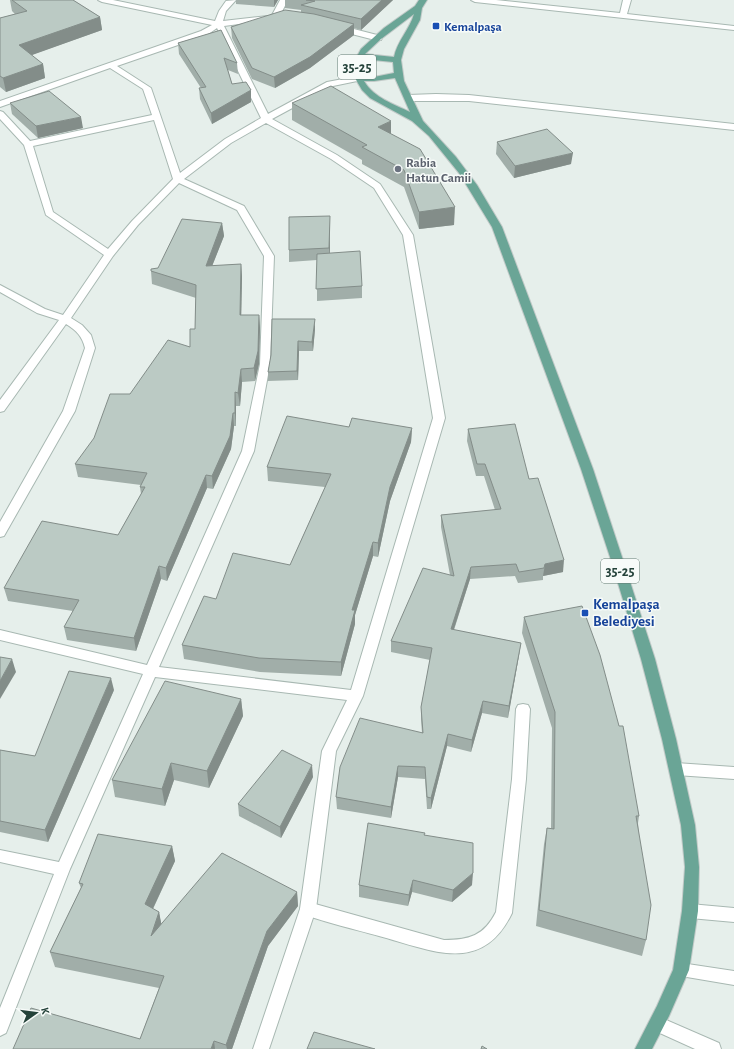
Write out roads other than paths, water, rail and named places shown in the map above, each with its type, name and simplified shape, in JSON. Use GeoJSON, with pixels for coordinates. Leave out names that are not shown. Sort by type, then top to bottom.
{"type":"FeatureCollection","features":[{"type":"Feature","properties":{"kind":"main road","name":"35-25"},"geometry":{"type":"LineString","coordinates":[[423,0],[418,8],[406,14],[360,56],[357,67],[359,78],[364,88],[373,96],[419,122],[444,148],[470,183],[497,227],[587,470],[648,660],[676,769],[688,825],[692,867],[690,911],[681,970],[643,1049]]}},
{"type":"Feature","properties":{"kind":"main road","name":"35-25"},"geometry":{"type":"LineString","coordinates":[[418,8],[418,16],[403,42],[397,60],[398,75],[419,122]]}},
{"type":"Feature","properties":{"kind":"main road"},"geometry":{"type":"LineString","coordinates":[[360,56],[397,60]]}},
{"type":"Feature","properties":{"kind":"main road"},"geometry":{"type":"LineString","coordinates":[[359,78],[374,79],[398,75]]}},
{"type":"Feature","properties":{"kind":"street"},"geometry":{"type":"LineString","coordinates":[[102,0],[219,24],[279,17],[278,9],[284,0]]}},
{"type":"Feature","properties":{"kind":"street"},"geometry":{"type":"LineString","coordinates":[[232,0],[223,9],[219,17],[219,24],[266,118],[334,157],[377,186],[408,236],[440,418],[356,696],[329,751],[308,909],[261,1049]]}},
{"type":"Feature","properties":{"kind":"street"},"geometry":{"type":"LineString","coordinates":[[475,0],[734,28]]}},
{"type":"Feature","properties":{"kind":"street"},"geometry":{"type":"LineString","coordinates":[[623,15],[627,0]]}},
{"type":"Feature","properties":{"kind":"street"},"geometry":{"type":"LineString","coordinates":[[0,104],[204,33],[219,24]]}},
{"type":"Feature","properties":{"kind":"street"},"geometry":{"type":"LineString","coordinates":[[329,25],[378,38]]}},
{"type":"Feature","properties":{"kind":"street"},"geometry":{"type":"LineString","coordinates":[[0,1028],[63,869],[248,451],[265,364],[269,256],[241,208],[178,179],[146,88],[112,66]]}},
{"type":"Feature","properties":{"kind":"street"},"geometry":{"type":"LineString","coordinates":[[0,408],[65,319],[109,254],[135,222],[178,179],[228,141],[266,118],[330,84],[359,78]]}},
{"type":"Feature","properties":{"kind":"street"},"geometry":{"type":"LineString","coordinates":[[408,98],[469,98],[734,127]]}},
{"type":"Feature","properties":{"kind":"street"},"geometry":{"type":"LineString","coordinates":[[0,114],[28,144],[49,213],[109,254]]}},
{"type":"Feature","properties":{"kind":"street"},"geometry":{"type":"LineString","coordinates":[[28,144],[157,116]]}},
{"type":"Feature","properties":{"kind":"street"},"geometry":{"type":"LineString","coordinates":[[0,288],[41,311],[65,319],[78,327],[86,337],[90,348],[69,411],[0,532]]}},
{"type":"Feature","properties":{"kind":"street"},"geometry":{"type":"LineString","coordinates":[[0,635],[151,671],[356,696]]}},
{"type":"Feature","properties":{"kind":"street"},"geometry":{"type":"LineString","coordinates":[[308,909],[444,947],[470,945],[482,940],[492,933],[500,924],[504,913],[520,779],[523,709]]}},
{"type":"Feature","properties":{"kind":"street"},"geometry":{"type":"LineString","coordinates":[[676,769],[734,773]]}},
{"type":"Feature","properties":{"kind":"street"},"geometry":{"type":"LineString","coordinates":[[0,856],[63,869]]}},
{"type":"Feature","properties":{"kind":"street"},"geometry":{"type":"LineString","coordinates":[[690,911],[734,915]]}},
{"type":"Feature","properties":{"kind":"street"},"geometry":{"type":"LineString","coordinates":[[681,970],[734,978]]}},
{"type":"Feature","properties":{"kind":"street"},"geometry":{"type":"LineString","coordinates":[[656,1024],[713,1049]]}},
{"type":"Feature","properties":{"kind":"place","name":"Kemalpaşa"},"geometry":{"type":"Point","coordinates":[436,26]}},
{"type":"Feature","properties":{"kind":"place","name":"Rabia Hatun Camii"},"geometry":{"type":"Point","coordinates":[398,169]}},
{"type":"Feature","properties":{"kind":"place","name":"Kemalpaşa Belediyesi"},"geometry":{"type":"Point","coordinates":[585,613]}}]}
